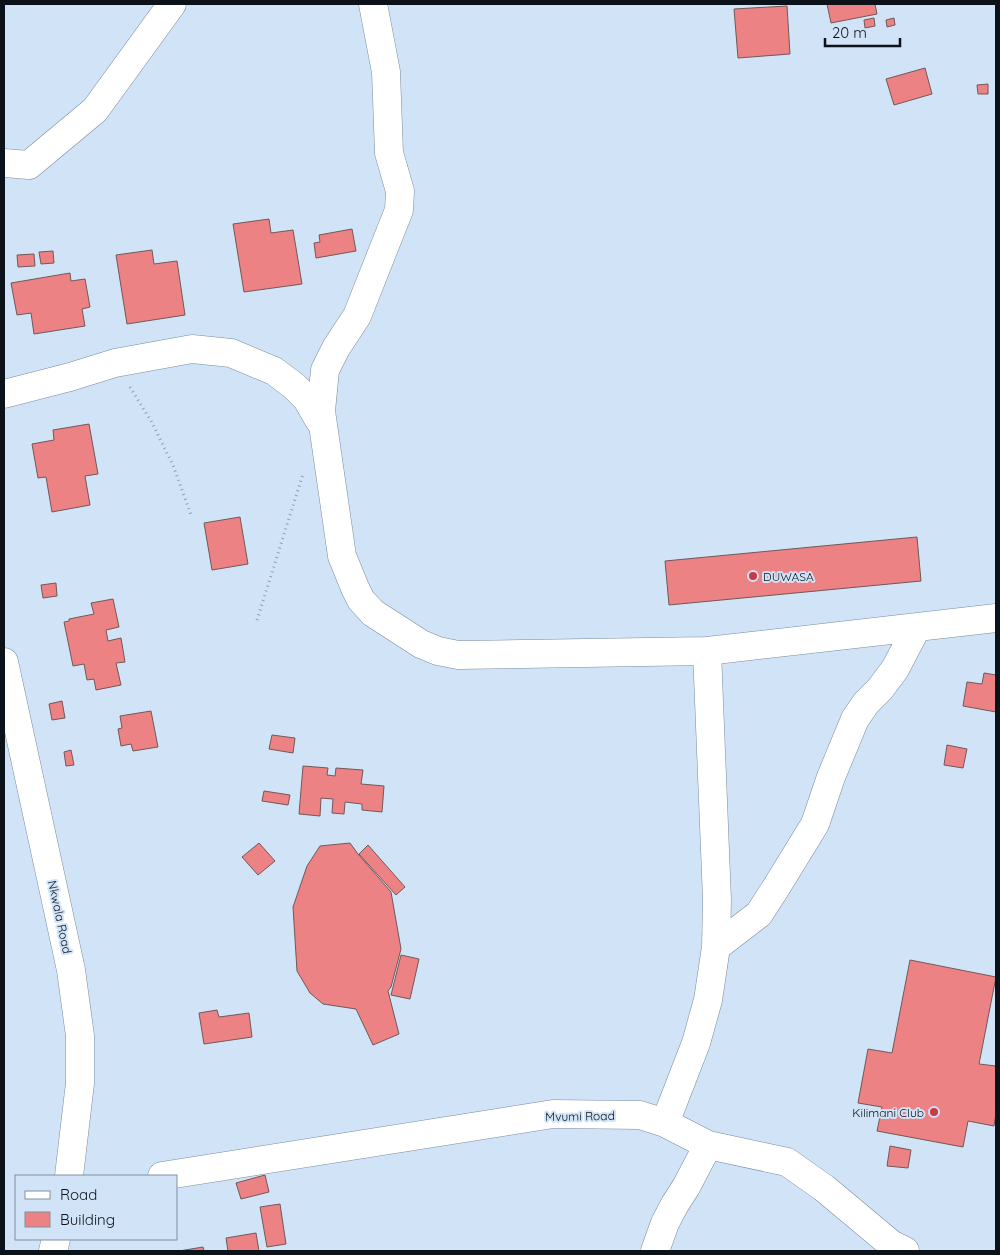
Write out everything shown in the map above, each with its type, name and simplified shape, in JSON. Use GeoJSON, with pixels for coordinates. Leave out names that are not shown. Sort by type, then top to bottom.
{"type":"FeatureCollection","features":[{"type":"Feature","properties":{"kind":"street"},"geometry":{"type":"LineString","coordinates":[[4,163],[29,165],[95,110],[172,4]]}},
{"type":"Feature","properties":{"kind":"street"},"geometry":{"type":"LineString","coordinates":[[373,4],[386,72],[389,153],[400,191],[399,210],[357,316],[336,348],[325,370],[321,411],[342,556],[354,588],[361,600],[373,613],[421,644],[438,651],[458,654],[707,651],[996,618]]}},
{"type":"Feature","properties":{"kind":"street"},"geometry":{"type":"LineString","coordinates":[[4,394],[115,363],[192,349],[231,353],[274,371],[307,398],[319,420]]}},
{"type":"Feature","properties":{"kind":"street"},"geometry":{"type":"LineString","coordinates":[[716,947],[759,914],[782,879],[815,824],[831,777],[855,719],[894,669],[917,627]]}},
{"type":"Feature","properties":{"kind":"street"},"geometry":{"type":"LineString","coordinates":[[665,1123],[698,1034],[708,1000],[716,947],[717,900],[707,651]]}},
{"type":"Feature","properties":{"kind":"street","name":"Nkwala Road"},"geometry":{"type":"LineString","coordinates":[[4,662],[71,970],[80,1036],[80,1083],[69,1175]]}},
{"type":"Feature","properties":{"kind":"street","name":"Mvumi Road"},"geometry":{"type":"LineString","coordinates":[[168,1175],[553,1114],[640,1115],[665,1123],[708,1145],[787,1162],[824,1188],[891,1244],[905,1251]]}},
{"type":"Feature","properties":{"kind":"street"},"geometry":{"type":"LineString","coordinates":[[655,1251],[665,1223],[708,1145]]}},
{"type":"Feature","properties":{"kind":"path"},"geometry":{"type":"LineString","coordinates":[[115,363],[151,421],[173,465],[191,515]]}},
{"type":"Feature","properties":{"kind":"path"},"geometry":{"type":"LineString","coordinates":[[257,620],[305,467]]}},
{"type":"Feature","properties":{"kind":"building"},"geometry":{"type":"Polygon","coordinates":[[[827,4],[875,4],[877,14],[831,23],[827,4]]]}},
{"type":"Feature","properties":{"kind":"building"},"geometry":{"type":"Polygon","coordinates":[[[787,6],[790,54],[738,58],[734,9],[787,6]]]}},
{"type":"Feature","properties":{"kind":"building"},"geometry":{"type":"Polygon","coordinates":[[[874,18],[875,26],[865,28],[864,20],[874,18]]]}},
{"type":"Feature","properties":{"kind":"building"},"geometry":{"type":"Polygon","coordinates":[[[894,18],[895,25],[887,27],[886,20],[894,18]]]}},
{"type":"Feature","properties":{"kind":"building"},"geometry":{"type":"Polygon","coordinates":[[[925,68],[932,94],[894,105],[886,79],[925,68]]]}},
{"type":"Feature","properties":{"kind":"building"},"geometry":{"type":"Polygon","coordinates":[[[988,84],[988,94],[978,94],[977,85],[988,84]]]}},
{"type":"Feature","properties":{"kind":"building"},"geometry":{"type":"Polygon","coordinates":[[[269,219],[271,233],[293,230],[302,284],[244,292],[233,224],[269,219]]]}},
{"type":"Feature","properties":{"kind":"building"},"geometry":{"type":"Polygon","coordinates":[[[352,229],[356,251],[316,258],[314,243],[320,242],[319,235],[352,229]]]}},
{"type":"Feature","properties":{"kind":"building"},"geometry":{"type":"Polygon","coordinates":[[[152,250],[154,264],[177,261],[185,315],[127,324],[116,255],[152,250]]]}},
{"type":"Feature","properties":{"kind":"building"},"geometry":{"type":"Polygon","coordinates":[[[53,251],[54,263],[41,264],[39,252],[53,251]]]}},
{"type":"Feature","properties":{"kind":"building"},"geometry":{"type":"Polygon","coordinates":[[[34,254],[35,266],[18,267],[17,255],[34,254]]]}},
{"type":"Feature","properties":{"kind":"building"},"geometry":{"type":"Polygon","coordinates":[[[70,273],[71,281],[85,279],[90,307],[82,309],[85,326],[34,334],[31,313],[17,315],[11,283],[70,273]]]}},
{"type":"Feature","properties":{"kind":"building"},"geometry":{"type":"Polygon","coordinates":[[[89,424],[98,474],[85,476],[90,505],[52,512],[46,477],[38,478],[32,444],[54,440],[53,430],[89,424]]]}},
{"type":"Feature","properties":{"kind":"building"},"geometry":{"type":"Polygon","coordinates":[[[240,517],[248,564],[212,570],[204,523],[240,517]]]}},
{"type":"Feature","properties":{"kind":"building"},"geometry":{"type":"Polygon","coordinates":[[[917,537],[921,581],[669,605],[665,561],[917,537]]]}},
{"type":"Feature","properties":{"kind":"building"},"geometry":{"type":"Polygon","coordinates":[[[56,583],[57,596],[43,598],[41,585],[56,583]]]}},
{"type":"Feature","properties":{"kind":"building"},"geometry":{"type":"Polygon","coordinates":[[[113,599],[119,627],[106,630],[108,641],[121,638],[125,662],[116,663],[121,685],[96,690],[94,679],[87,680],[84,664],[73,666],[64,622],[69,621],[69,619],[94,614],[91,603],[113,599]]]}},
{"type":"Feature","properties":{"kind":"building"},"geometry":{"type":"Polygon","coordinates":[[[984,673],[996,675],[996,712],[963,706],[967,682],[982,684],[984,673]]]}},
{"type":"Feature","properties":{"kind":"building"},"geometry":{"type":"Polygon","coordinates":[[[62,701],[65,718],[52,720],[49,704],[62,701]]]}},
{"type":"Feature","properties":{"kind":"building"},"geometry":{"type":"Polygon","coordinates":[[[151,711],[158,747],[133,751],[131,744],[121,746],[118,729],[122,728],[120,716],[151,711]]]}},
{"type":"Feature","properties":{"kind":"building"},"geometry":{"type":"Polygon","coordinates":[[[272,735],[295,738],[293,753],[269,749],[272,735]]]}},
{"type":"Feature","properties":{"kind":"building"},"geometry":{"type":"Polygon","coordinates":[[[947,745],[967,749],[963,768],[944,765],[947,745]]]}},
{"type":"Feature","properties":{"kind":"building"},"geometry":{"type":"Polygon","coordinates":[[[71,750],[74,765],[66,766],[64,752],[71,750]]]}},
{"type":"Feature","properties":{"kind":"building"},"geometry":{"type":"Polygon","coordinates":[[[303,766],[328,768],[327,775],[335,776],[336,768],[363,770],[361,784],[384,786],[382,812],[362,810],[362,804],[345,802],[344,814],[332,813],[333,799],[321,798],[320,816],[299,814],[303,766]]]}},
{"type":"Feature","properties":{"kind":"building"},"geometry":{"type":"Polygon","coordinates":[[[264,791],[290,795],[288,805],[262,801],[264,791]]]}},
{"type":"Feature","properties":{"kind":"building"},"geometry":{"type":"Polygon","coordinates":[[[259,843],[275,861],[258,875],[242,857],[259,843]]]}},
{"type":"Feature","properties":{"kind":"building"},"geometry":{"type":"Polygon","coordinates":[[[350,843],[391,892],[401,949],[391,987],[388,991],[399,1034],[373,1045],[356,1009],[323,1004],[310,993],[297,971],[293,907],[307,866],[320,846],[350,843]]]}},
{"type":"Feature","properties":{"kind":"building"},"geometry":{"type":"Polygon","coordinates":[[[368,845],[405,887],[396,895],[359,854],[368,845]]]}},
{"type":"Feature","properties":{"kind":"building"},"geometry":{"type":"Polygon","coordinates":[[[401,955],[419,959],[410,999],[391,995],[401,955]]]}},
{"type":"Feature","properties":{"kind":"building"},"geometry":{"type":"Polygon","coordinates":[[[910,960],[996,977],[979,1064],[996,1066],[996,1113],[994,1126],[968,1121],[963,1147],[877,1131],[882,1107],[858,1103],[868,1049],[892,1053],[910,960]]]}},
{"type":"Feature","properties":{"kind":"building"},"geometry":{"type":"Polygon","coordinates":[[[217,1010],[219,1017],[249,1013],[252,1037],[204,1044],[199,1013],[217,1010]]]}},
{"type":"Feature","properties":{"kind":"building"},"geometry":{"type":"Polygon","coordinates":[[[890,1146],[911,1150],[908,1168],[887,1166],[890,1146]]]}},
{"type":"Feature","properties":{"kind":"building"},"geometry":{"type":"Polygon","coordinates":[[[265,1175],[269,1192],[241,1199],[236,1183],[265,1175]]]}},
{"type":"Feature","properties":{"kind":"building"},"geometry":{"type":"Polygon","coordinates":[[[280,1204],[286,1244],[267,1247],[260,1207],[280,1204]]]}},
{"type":"Feature","properties":{"kind":"building"},"geometry":{"type":"Polygon","coordinates":[[[256,1233],[259,1251],[228,1251],[226,1238],[256,1233]]]}},
{"type":"Feature","properties":{"kind":"building"},"geometry":{"type":"Polygon","coordinates":[[[203,1247],[204,1251],[179,1251],[203,1247]]]}},
{"type":"Feature","properties":{"kind":"place","name":"DUWASA"},"geometry":{"type":"Point","coordinates":[753,576]}},
{"type":"Feature","properties":{"kind":"place","name":"Kilimani Club"},"geometry":{"type":"Point","coordinates":[934,1112]}}]}
